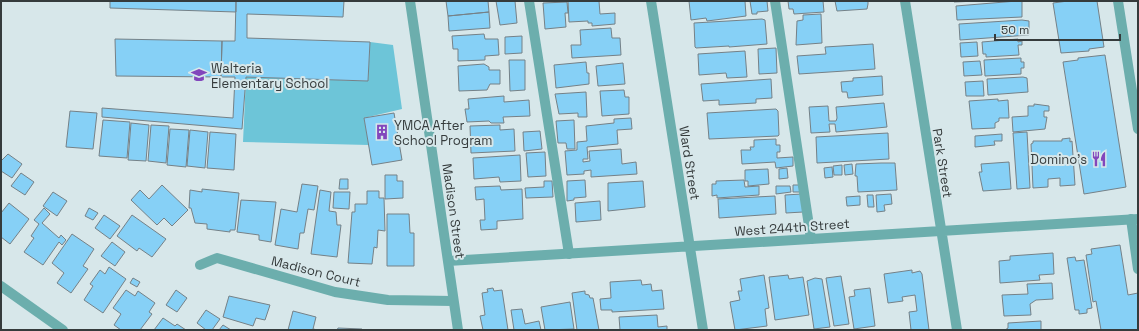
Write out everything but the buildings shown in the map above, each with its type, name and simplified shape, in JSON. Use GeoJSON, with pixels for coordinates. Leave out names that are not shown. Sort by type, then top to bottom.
{"type":"FeatureCollection","features":[{"type":"Feature","properties":{"kind":"street","name":"Madison Street"},"geometry":{"type":"LineString","coordinates":[[410,1],[458,330]]}},
{"type":"Feature","properties":{"kind":"street"},"geometry":{"type":"LineString","coordinates":[[529,1],[569,254]]}},
{"type":"Feature","properties":{"kind":"street","name":"Ward Street"},"geometry":{"type":"LineString","coordinates":[[651,1],[703,330]]}},
{"type":"Feature","properties":{"kind":"street"},"geometry":{"type":"LineString","coordinates":[[775,1],[810,239]]}},
{"type":"Feature","properties":{"kind":"street","name":"Park Street"},"geometry":{"type":"LineString","coordinates":[[904,1],[957,330]]}},
{"type":"Feature","properties":{"kind":"street"},"geometry":{"type":"LineString","coordinates":[[1118,1],[1138,129]]}},
{"type":"Feature","properties":{"kind":"street","name":"West 244th Street"},"geometry":{"type":"LineString","coordinates":[[448,261],[1134,219]]}},
{"type":"Feature","properties":{"kind":"street"},"geometry":{"type":"LineString","coordinates":[[1134,219],[1138,269]]}},
{"type":"Feature","properties":{"kind":"street","name":"Madison Court"},"geometry":{"type":"LineString","coordinates":[[200,265],[218,258],[335,292],[388,300],[454,301]]}},
{"type":"Feature","properties":{"kind":"street"},"geometry":{"type":"LineString","coordinates":[[1,286],[63,330]]}},
{"type":"Feature","properties":{"kind":"shaded area"},"geometry":{"type":"Polygon","coordinates":[[[370,42],[393,45],[402,109],[364,118],[369,145],[243,142],[246,77],[368,81],[370,42]]]}},
{"type":"Feature","properties":{"kind":"place","name":"Walteria Elementary School"},"geometry":{"type":"Point","coordinates":[199,75]}},
{"type":"Feature","properties":{"kind":"place","name":"YMCA After School Program"},"geometry":{"type":"Point","coordinates":[382,132]}},
{"type":"Feature","properties":{"kind":"place","name":"Domino's"},"geometry":{"type":"Point","coordinates":[1099,159]}}]}
